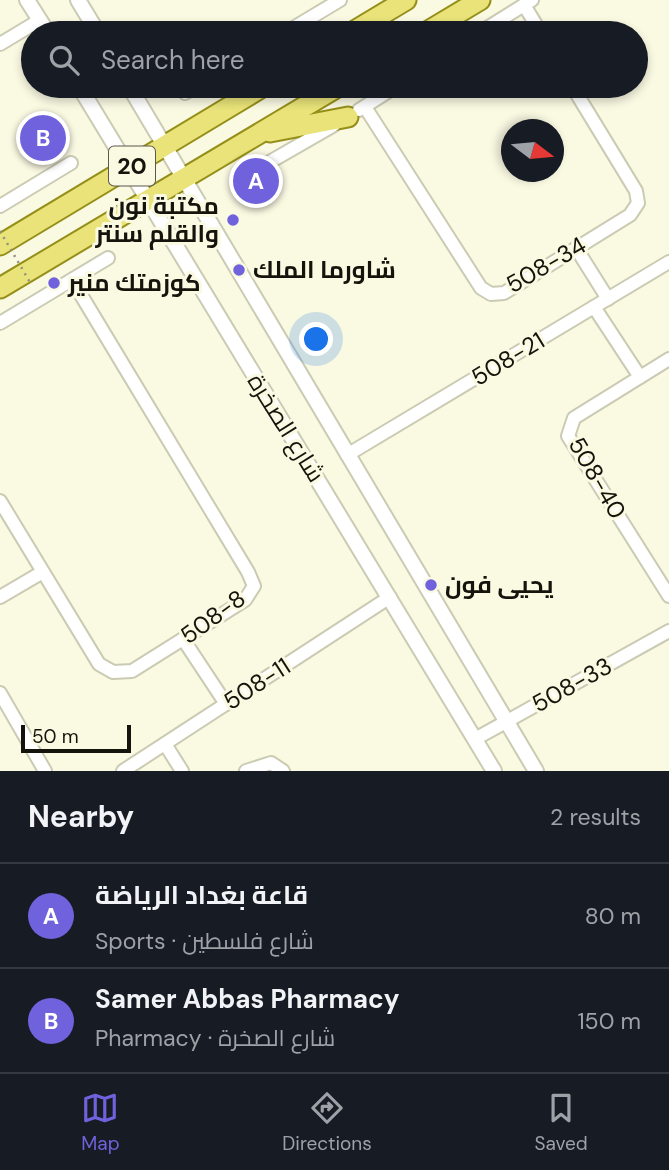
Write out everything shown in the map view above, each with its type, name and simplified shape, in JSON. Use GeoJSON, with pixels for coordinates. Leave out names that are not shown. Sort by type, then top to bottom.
{"type":"FeatureCollection","features":[{"type":"Feature","properties":{"kind":"main road"},"geometry":{"type":"LineString","coordinates":[[371,21],[406,0]]}},
{"type":"Feature","properties":{"kind":"main road"},"geometry":{"type":"LineString","coordinates":[[445,21],[480,0]]}},
{"type":"Feature","properties":{"kind":"main road"},"geometry":{"type":"LineString","coordinates":[[213,116],[227,98]]}},
{"type":"Feature","properties":{"kind":"main road","name":"20"},"geometry":{"type":"LineString","coordinates":[[0,245],[244,98]]}},
{"type":"Feature","properties":{"kind":"main road","name":"20"},"geometry":{"type":"LineString","coordinates":[[0,288],[319,98]]}},
{"type":"Feature","properties":{"kind":"main road"},"geometry":{"type":"LineString","coordinates":[[262,133],[301,128],[356,112]]}},
{"type":"Feature","properties":{"kind":"street"},"geometry":{"type":"LineString","coordinates":[[27,0],[40,21]]}},
{"type":"Feature","properties":{"kind":"street"},"geometry":{"type":"LineString","coordinates":[[78,0],[91,21]]}},
{"type":"Feature","properties":{"kind":"street"},"geometry":{"type":"LineString","coordinates":[[305,21],[340,0]]}},
{"type":"Feature","properties":{"kind":"street"},"geometry":{"type":"LineString","coordinates":[[499,21],[528,3],[536,21]]}},
{"type":"Feature","properties":{"kind":"street"},"geometry":{"type":"LineString","coordinates":[[0,44],[21,36]]}},
{"type":"Feature","properties":{"kind":"street","name":"شارع الصخرة"},"geometry":{"type":"LineString","coordinates":[[86,98],[494,771]]}},
{"type":"Feature","properties":{"kind":"street","name":"شارع الصخرة"},"geometry":{"type":"LineString","coordinates":[[136,98],[536,771]]}},
{"type":"Feature","properties":{"kind":"street"},"geometry":{"type":"LineString","coordinates":[[254,171],[378,98]]}},
{"type":"Feature","properties":{"kind":"street","name":"508-34"},"geometry":{"type":"LineString","coordinates":[[356,112],[481,288],[491,294],[504,293],[630,215],[638,202],[636,191],[579,98]]}},
{"type":"Feature","properties":{"kind":"street"},"geometry":{"type":"LineString","coordinates":[[0,206],[71,163]]}},
{"type":"Feature","properties":{"kind":"street"},"geometry":{"type":"LineString","coordinates":[[576,248],[608,299]]}},
{"type":"Feature","properties":{"kind":"street"},"geometry":{"type":"LineString","coordinates":[[0,323],[108,258]]}},
{"type":"Feature","properties":{"kind":"street","name":"508-21"},"geometry":{"type":"LineString","coordinates":[[347,456],[669,262]]}},
{"type":"Feature","properties":{"kind":"street","name":"508-8"},"geometry":{"type":"LineString","coordinates":[[0,501],[41,573],[99,664],[113,672],[132,671],[245,600],[254,586],[72,280]]}},
{"type":"Feature","properties":{"kind":"street"},"geometry":{"type":"LineString","coordinates":[[594,307],[640,377]]}},
{"type":"Feature","properties":{"kind":"street","name":"508-40"},"geometry":{"type":"LineString","coordinates":[[669,359],[574,418],[568,426],[568,436],[669,596]]}},
{"type":"Feature","properties":{"kind":"street"},"geometry":{"type":"LineString","coordinates":[[0,597],[41,573]]}},
{"type":"Feature","properties":{"kind":"street","name":"508-11"},"geometry":{"type":"LineString","coordinates":[[123,771],[390,597]]}},
{"type":"Feature","properties":{"kind":"street","name":"508-33"},"geometry":{"type":"LineString","coordinates":[[475,739],[669,631]]}},
{"type":"Feature","properties":{"kind":"street"},"geometry":{"type":"LineString","coordinates":[[183,639],[226,704]]}},
{"type":"Feature","properties":{"kind":"street"},"geometry":{"type":"LineString","coordinates":[[0,693],[45,771]]}},
{"type":"Feature","properties":{"kind":"street"},"geometry":{"type":"LineString","coordinates":[[166,744],[182,771]]}},
{"type":"Feature","properties":{"kind":"street"},"geometry":{"type":"LineString","coordinates":[[246,771],[271,763],[283,771]]}},
{"type":"Feature","properties":{"kind":"path"},"geometry":{"type":"LineString","coordinates":[[0,231],[31,284]]}},
{"type":"Feature","properties":{"kind":"place","name":"Samer Abbas Pharmacy"},"geometry":{"type":"Point","coordinates":[43,138]}},
{"type":"Feature","properties":{"kind":"place","name":"قاعة بغداد الرياضة"},"geometry":{"type":"Point","coordinates":[256,181]}},
{"type":"Feature","properties":{"kind":"place","name":"مكتبة نون والقلم سنتر"},"geometry":{"type":"Point","coordinates":[233,220]}},
{"type":"Feature","properties":{"kind":"place","name":"شاورما الملك"},"geometry":{"type":"Point","coordinates":[239,270]}},
{"type":"Feature","properties":{"kind":"place","name":"كوزمتك منير"},"geometry":{"type":"Point","coordinates":[54,283]}},
{"type":"Feature","properties":{"kind":"place","name":"يحيى فون"},"geometry":{"type":"Point","coordinates":[431,585]}}]}
